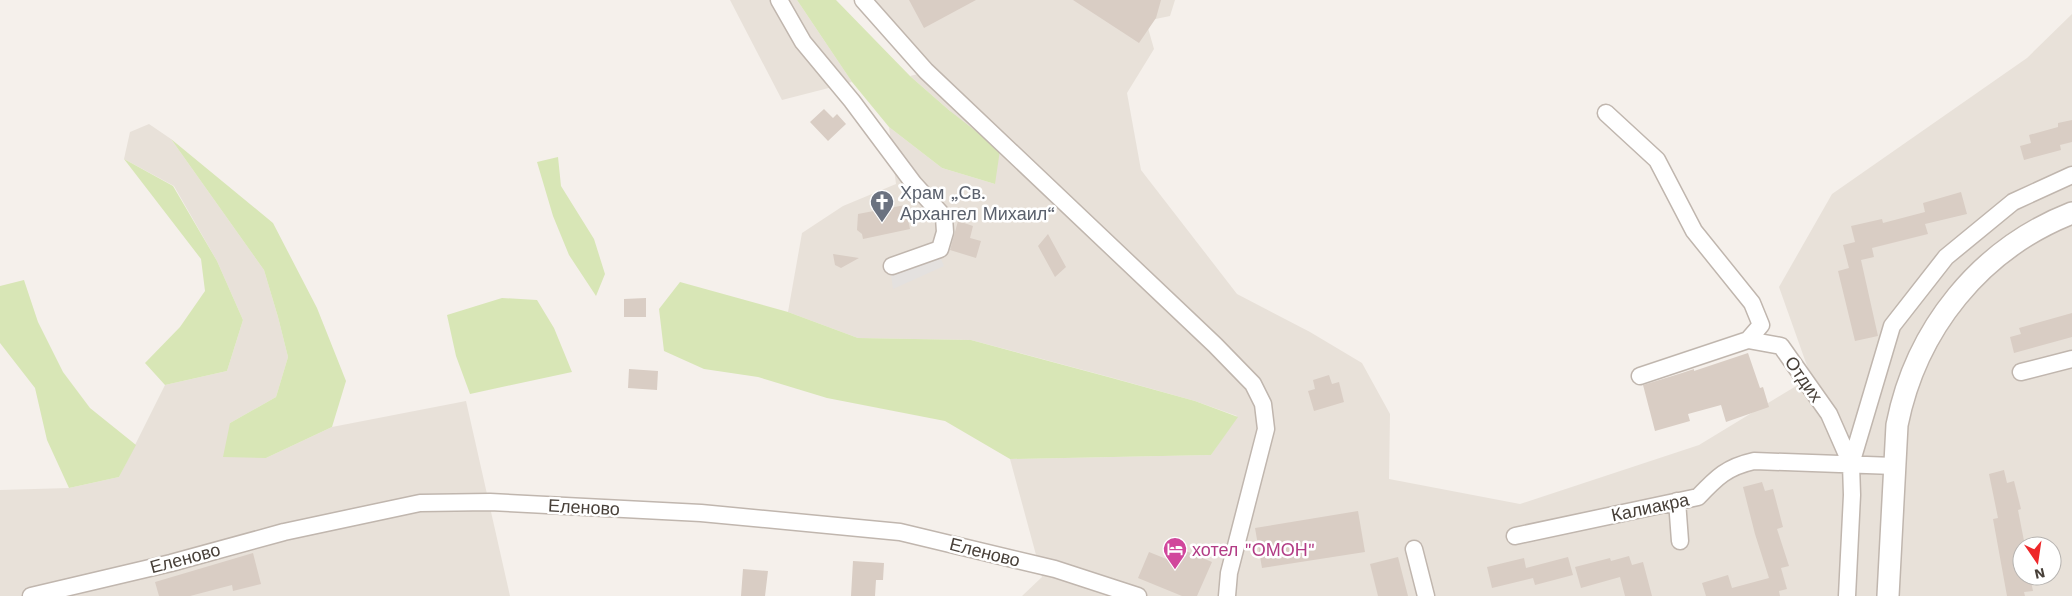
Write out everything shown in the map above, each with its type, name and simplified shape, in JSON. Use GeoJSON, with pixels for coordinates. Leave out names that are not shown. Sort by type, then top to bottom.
{"type":"FeatureCollection","features":[{"type":"Feature","properties":{"kind":"street"},"geometry":{"type":"LineString","coordinates":[[779,0],[803,42],[852,101],[914,184],[944,217],[945,232],[940,249],[892,266]]}},
{"type":"Feature","properties":{"kind":"street"},"geometry":{"type":"LineString","coordinates":[[863,0],[926,71],[1215,344],[1253,384],[1263,404],[1266,428],[1229,573],[1227,596]]}},
{"type":"Feature","properties":{"kind":"street"},"geometry":{"type":"LineString","coordinates":[[1606,113],[1657,160],[1694,231],[1752,303],[1761,325],[1748,340]]}},
{"type":"Feature","properties":{"kind":"street"},"geometry":{"type":"LineString","coordinates":[[1847,596],[1852,495],[1850,464],[1892,326],[1946,257],[2013,202],[2072,175]]}},
{"type":"Feature","properties":{"kind":"street"},"geometry":{"type":"LineString","coordinates":[[1888,596],[1897,425],[1911,374],[1938,322],[1962,290],[2004,250],[2034,231],[2072,213]]}},
{"type":"Feature","properties":{"kind":"street","name":"Отдих"},"geometry":{"type":"LineString","coordinates":[[1640,376],[1748,340],[1781,346],[1829,414],[1850,464]]}},
{"type":"Feature","properties":{"kind":"street"},"geometry":{"type":"LineString","coordinates":[[2021,372],[2072,359]]}},
{"type":"Feature","properties":{"kind":"street","name":"Калиакра"},"geometry":{"type":"LineString","coordinates":[[1515,536],[1698,497],[1717,478],[1736,465],[1754,461],[1894,466]]}},
{"type":"Feature","properties":{"kind":"street"},"geometry":{"type":"LineString","coordinates":[[1677,501],[1680,541]]}},
{"type":"Feature","properties":{"kind":"street","name":"Еленово"},"geometry":{"type":"LineString","coordinates":[[31,596],[284,532],[420,503],[490,502],[701,513],[900,532],[1055,569],[1137,596]]}},
{"type":"Feature","properties":{"kind":"street"},"geometry":{"type":"LineString","coordinates":[[1414,548],[1426,596]]}},
{"type":"Feature","properties":{"kind":"shaded area"},"geometry":{"type":"Polygon","coordinates":[[[730,0],[797,0],[852,82],[782,100],[730,0]]]}},
{"type":"Feature","properties":{"kind":"shaded area"},"geometry":{"type":"Polygon","coordinates":[[[863,0],[1175,0],[1170,16],[1146,21],[1154,49],[1127,93],[1141,170],[1237,294],[1310,332],[1362,363],[1390,414],[1389,479],[1520,504],[1699,445],[1811,377],[1779,287],[1832,194],[2027,58],[2072,14],[2072,596],[1022,596],[1042,577],[1010,459],[1211,455],[1237,416],[1195,401],[971,340],[858,338],[788,312],[802,233],[843,206],[896,184],[889,127],[942,168],[995,184],[950,111],[910,76],[926,72],[863,0]]]}},
{"type":"Feature","properties":{"kind":"shaded area"},"geometry":{"type":"Polygon","coordinates":[[[149,124],[171,139],[264,270],[278,317],[288,357],[276,397],[230,423],[266,458],[332,427],[466,401],[510,596],[0,596],[0,490],[69,488],[119,477],[165,385],[227,371],[243,320],[217,261],[174,186],[124,159],[130,132],[149,124]]]}},
{"type":"Feature","properties":{"kind":"shaded area"},"geometry":{"type":"Polygon","coordinates":[[[935,245],[944,266],[893,289],[889,262],[935,245]]]}},
{"type":"Feature","properties":{"kind":"green space"},"geometry":{"type":"Polygon","coordinates":[[[797,0],[836,0],[910,76],[950,111],[1000,150],[995,184],[942,168],[889,127],[852,82],[797,0]]]}},
{"type":"Feature","properties":{"kind":"green space"},"geometry":{"type":"Polygon","coordinates":[[[171,139],[273,223],[317,308],[346,381],[332,427],[266,458],[223,457],[230,423],[276,397],[288,357],[278,317],[264,270],[171,139]]]}},
{"type":"Feature","properties":{"kind":"green space"},"geometry":{"type":"Polygon","coordinates":[[[558,157],[561,186],[594,239],[605,274],[596,296],[569,255],[553,216],[537,162],[558,157]]]}},
{"type":"Feature","properties":{"kind":"green space"},"geometry":{"type":"Polygon","coordinates":[[[124,159],[173,186],[217,261],[243,320],[227,371],[165,385],[145,363],[180,327],[205,291],[201,259],[124,159]]]}},
{"type":"Feature","properties":{"kind":"green space"},"geometry":{"type":"Polygon","coordinates":[[[24,280],[38,322],[63,372],[90,408],[136,445],[119,477],[69,488],[47,440],[35,388],[0,343],[0,286],[24,280]]]}},
{"type":"Feature","properties":{"kind":"green space"},"geometry":{"type":"Polygon","coordinates":[[[680,282],[788,312],[858,338],[971,340],[1195,401],[1238,417],[1211,455],[1010,459],[945,421],[827,398],[758,377],[704,369],[664,351],[659,309],[680,282]]]}},
{"type":"Feature","properties":{"kind":"green space"},"geometry":{"type":"Polygon","coordinates":[[[502,298],[537,300],[554,328],[572,372],[470,394],[456,356],[447,315],[502,298]]]}},
{"type":"Feature","properties":{"kind":"building"},"geometry":{"type":"Polygon","coordinates":[[[909,0],[976,0],[924,28],[909,0]]]}},
{"type":"Feature","properties":{"kind":"building"},"geometry":{"type":"Polygon","coordinates":[[[1073,0],[1161,0],[1156,18],[1139,43],[1073,0]]]}},
{"type":"Feature","properties":{"kind":"building"},"geometry":{"type":"Polygon","coordinates":[[[824,109],[833,118],[837,114],[846,124],[828,141],[810,122],[824,109]]]}},
{"type":"Feature","properties":{"kind":"building"},"geometry":{"type":"Polygon","coordinates":[[[2072,120],[2072,142],[2060,145],[2061,150],[2024,160],[2020,146],[2031,143],[2029,135],[2058,127],[2058,123],[2072,120]]]}},
{"type":"Feature","properties":{"kind":"building"},"geometry":{"type":"Polygon","coordinates":[[[1961,192],[1967,214],[1925,224],[1928,234],[1872,248],[1874,257],[1861,260],[1878,336],[1855,341],[1838,271],[1849,268],[1843,245],[1855,242],[1851,226],[1882,219],[1883,223],[1925,212],[1923,203],[1961,192]]]}},
{"type":"Feature","properties":{"kind":"building"},"geometry":{"type":"Polygon","coordinates":[[[905,205],[910,229],[863,239],[862,234],[857,230],[858,214],[905,205]]]}},
{"type":"Feature","properties":{"kind":"building"},"geometry":{"type":"Polygon","coordinates":[[[958,221],[973,226],[970,238],[981,241],[976,258],[950,250],[958,221]]]}},
{"type":"Feature","properties":{"kind":"building"},"geometry":{"type":"Polygon","coordinates":[[[1048,234],[1066,267],[1055,277],[1038,246],[1048,234]]]}},
{"type":"Feature","properties":{"kind":"building"},"geometry":{"type":"Polygon","coordinates":[[[833,254],[859,258],[841,268],[835,265],[833,254]]]}},
{"type":"Feature","properties":{"kind":"building"},"geometry":{"type":"Polygon","coordinates":[[[646,298],[646,317],[624,317],[624,299],[646,298]]]}},
{"type":"Feature","properties":{"kind":"building"},"geometry":{"type":"Polygon","coordinates":[[[2072,313],[2072,337],[2014,353],[2010,337],[2021,334],[2019,328],[2072,313]]]}},
{"type":"Feature","properties":{"kind":"building"},"geometry":{"type":"Polygon","coordinates":[[[1748,353],[1760,388],[1763,387],[1769,407],[1726,422],[1721,405],[1688,414],[1690,421],[1655,431],[1643,385],[1748,353]]]}},
{"type":"Feature","properties":{"kind":"building"},"geometry":{"type":"Polygon","coordinates":[[[629,369],[658,371],[657,390],[628,388],[629,369]]]}},
{"type":"Feature","properties":{"kind":"building"},"geometry":{"type":"Polygon","coordinates":[[[1329,375],[1332,384],[1339,382],[1344,402],[1314,411],[1308,391],[1315,389],[1313,380],[1329,375]]]}},
{"type":"Feature","properties":{"kind":"building"},"geometry":{"type":"Polygon","coordinates":[[[2004,470],[2007,483],[2014,481],[2021,509],[2018,510],[2023,536],[2012,536],[2012,586],[2032,586],[2033,591],[2024,592],[2025,596],[2007,596],[1993,519],[1998,518],[1989,474],[2004,470]]]}},
{"type":"Feature","properties":{"kind":"building"},"geometry":{"type":"Polygon","coordinates":[[[1762,482],[1765,491],[1773,489],[1783,527],[1777,529],[1789,566],[1781,568],[1787,589],[1779,591],[1780,596],[1706,596],[1702,583],[1728,575],[1732,588],[1769,578],[1743,487],[1762,482]]]}},
{"type":"Feature","properties":{"kind":"building"},"geometry":{"type":"Polygon","coordinates":[[[1358,511],[1365,552],[1262,568],[1255,528],[1358,511]]]}},
{"type":"Feature","properties":{"kind":"building","name":"хотел \"ОМОН\""},"geometry":{"type":"Polygon","coordinates":[[[1179,548],[1212,562],[1197,596],[1182,596],[1138,578],[1149,552],[1174,562],[1179,548]]]}},
{"type":"Feature","properties":{"kind":"building"},"geometry":{"type":"Polygon","coordinates":[[[253,553],[261,584],[233,591],[232,585],[190,596],[159,596],[155,582],[253,553]]]}},
{"type":"Feature","properties":{"kind":"building"},"geometry":{"type":"Polygon","coordinates":[[[1629,556],[1632,565],[1643,562],[1652,596],[1625,596],[1620,577],[1581,588],[1575,567],[1610,558],[1611,561],[1629,556]]]}},
{"type":"Feature","properties":{"kind":"building"},"geometry":{"type":"Polygon","coordinates":[[[1398,557],[1408,596],[1378,596],[1370,564],[1398,557]]]}},
{"type":"Feature","properties":{"kind":"building"},"geometry":{"type":"Polygon","coordinates":[[[1568,557],[1573,575],[1535,585],[1533,578],[1492,588],[1487,567],[1524,558],[1526,568],[1568,557]]]}},
{"type":"Feature","properties":{"kind":"building"},"geometry":{"type":"Polygon","coordinates":[[[853,561],[884,563],[883,580],[876,580],[875,596],[851,596],[853,561]]]}},
{"type":"Feature","properties":{"kind":"building"},"geometry":{"type":"Polygon","coordinates":[[[743,569],[768,571],[765,596],[741,596],[743,569]]]}},
{"type":"Feature","properties":{"kind":"place","name":"Храм „Св. Архангел Михаил“"},"geometry":{"type":"Point","coordinates":[882,223]}},
{"type":"Feature","properties":{"kind":"place","name":"хотел \"ОМОН\""},"geometry":{"type":"Point","coordinates":[1175,570]}}]}
